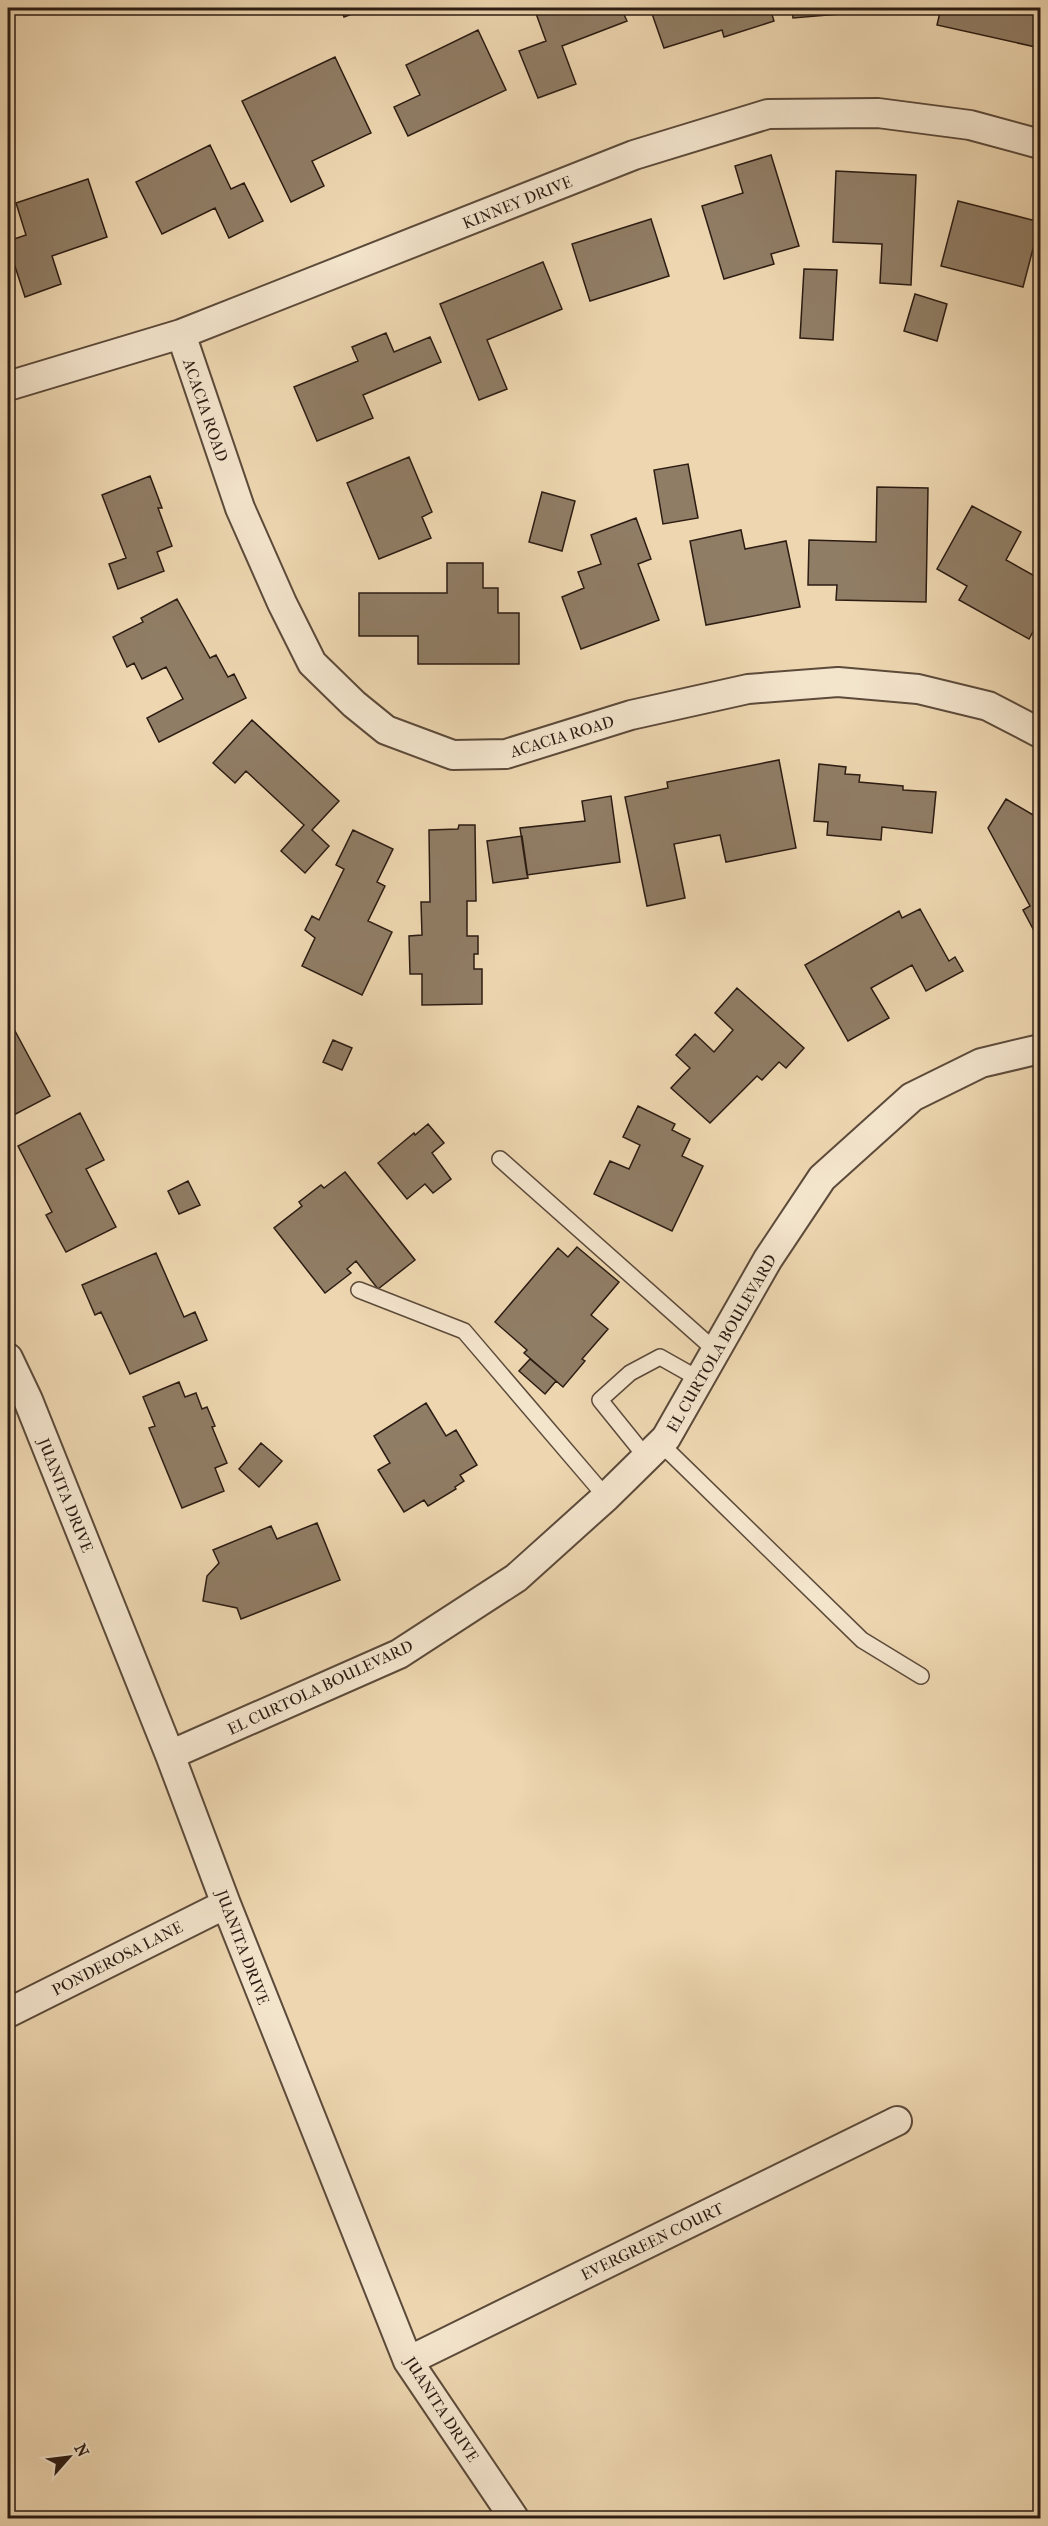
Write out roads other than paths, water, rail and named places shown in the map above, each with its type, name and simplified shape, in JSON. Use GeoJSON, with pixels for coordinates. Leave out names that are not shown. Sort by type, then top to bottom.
{"type":"FeatureCollection","features":[{"type":"Feature","properties":{"kind":"street","name":"KINNEY DRIVE"},"geometry":{"type":"LineString","coordinates":[[8,386],[181,334],[634,155],[768,114],[878,113],[970,125],[1041,144]]}},
{"type":"Feature","properties":{"kind":"street","name":"ACACIA ROAD"},"geometry":{"type":"LineString","coordinates":[[181,334],[240,508],[312,663],[354,704],[386,730],[453,755],[506,754],[631,715],[748,689],[838,682],[918,689],[988,706],[1041,733]]}},
{"type":"Feature","properties":{"kind":"street","name":"EL CURTOLA BOULEVARD"},"geometry":{"type":"LineString","coordinates":[[170,1755],[399,1654],[516,1578],[606,1497],[666,1438],[768,1259],[822,1178],[912,1097],[981,1063],[1041,1049]]}},
{"type":"Feature","properties":{"kind":"street","name":"JUANITA DRIVE"},"geometry":{"type":"LineString","coordinates":[[8,1358],[28,1400],[170,1755],[226,1904],[408,2361],[514,2518]]}},
{"type":"Feature","properties":{"kind":"street","name":"PONDEROSA LANE"},"geometry":{"type":"LineString","coordinates":[[8,2013],[226,1904]]}},
{"type":"Feature","properties":{"kind":"street","name":"EVERGREEN COURT"},"geometry":{"type":"LineString","coordinates":[[408,2361],[897,2121]]}},
{"type":"Feature","properties":{"kind":"lane"},"geometry":{"type":"LineString","coordinates":[[500,1159],[716,1351]]}},
{"type":"Feature","properties":{"kind":"lane"},"geometry":{"type":"LineString","coordinates":[[359,1290],[464,1331],[606,1497]]}},
{"type":"Feature","properties":{"kind":"lane"},"geometry":{"type":"LineString","coordinates":[[699,1379],[660,1357],[630,1373],[600,1400],[862,1640],[921,1676]]}}]}
